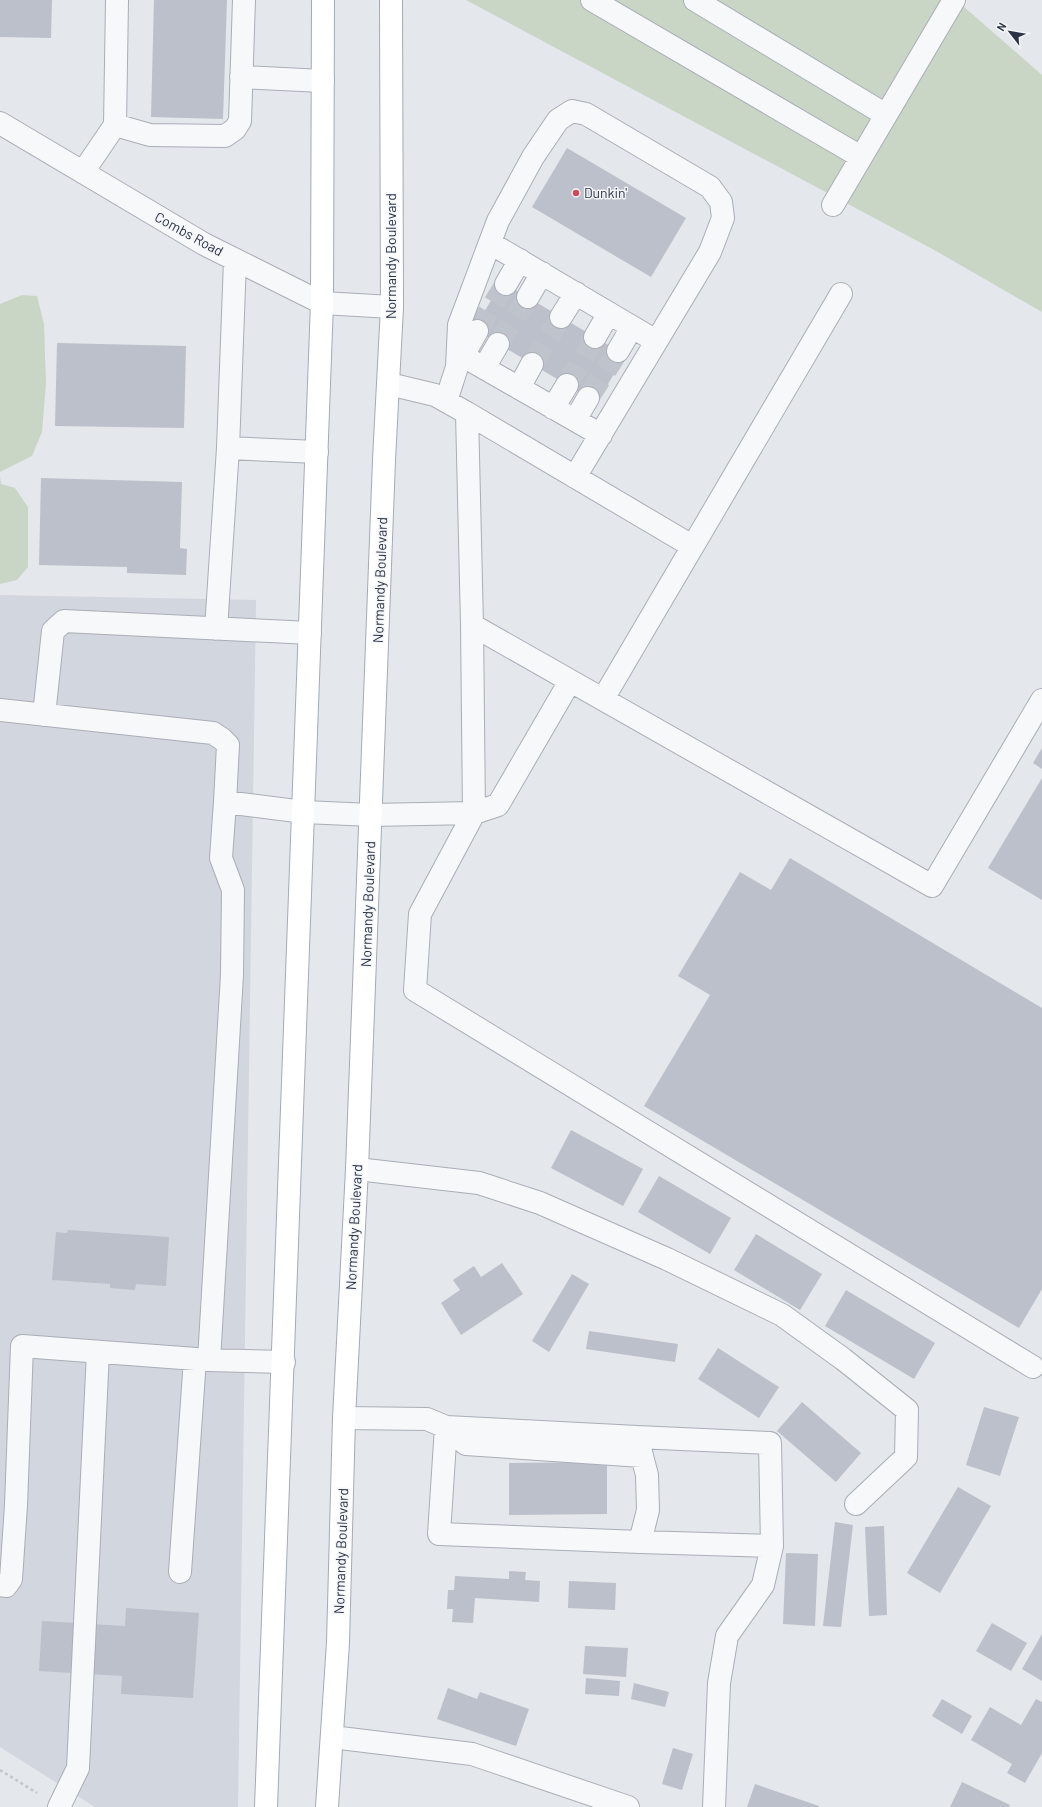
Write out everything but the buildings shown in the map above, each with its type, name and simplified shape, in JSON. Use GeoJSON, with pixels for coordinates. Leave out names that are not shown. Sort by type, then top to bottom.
{"type":"FeatureCollection","features":[{"type":"Feature","properties":{"kind":"main road"},"geometry":{"type":"LineString","coordinates":[[266,1807],[284,1362],[322,303],[323,0]]}},
{"type":"Feature","properties":{"kind":"main road","name":"Normandy Boulevard"},"geometry":{"type":"LineString","coordinates":[[327,1807],[341,1554],[344,1418],[357,1169],[384,460],[392,307],[391,0]]}},
{"type":"Feature","properties":{"kind":"street"},"geometry":{"type":"LineString","coordinates":[[83,172],[114,125],[117,0]]}},
{"type":"Feature","properties":{"kind":"street"},"geometry":{"type":"LineString","coordinates":[[114,125],[150,135],[225,136],[236,129],[240,121],[244,0]]}},
{"type":"Feature","properties":{"kind":"street"},"geometry":{"type":"LineString","coordinates":[[592,0],[861,157]]}},
{"type":"Feature","properties":{"kind":"street"},"geometry":{"type":"LineString","coordinates":[[695,0],[886,115]]}},
{"type":"Feature","properties":{"kind":"street"},"geometry":{"type":"LineString","coordinates":[[833,205],[954,0]]}},
{"type":"Feature","properties":{"kind":"street"},"geometry":{"type":"LineString","coordinates":[[241,77],[323,81]]}},
{"type":"Feature","properties":{"kind":"street"},"geometry":{"type":"LineString","coordinates":[[446,401],[460,354],[459,325],[498,221],[533,157],[558,120],[572,111],[586,114],[710,187],[721,202],[722,218],[710,252],[575,477]]}},
{"type":"Feature","properties":{"kind":"street","name":"Combs Road"},"geometry":{"type":"LineString","coordinates":[[0,123],[204,244],[322,303],[392,307]]}},
{"type":"Feature","properties":{"kind":"street"},"geometry":{"type":"LineString","coordinates":[[490,242],[656,341]]}},
{"type":"Feature","properties":{"kind":"street"},"geometry":{"type":"LineString","coordinates":[[216,629],[228,448],[235,260]]}},
{"type":"Feature","properties":{"kind":"street"},"geometry":{"type":"LineString","coordinates":[[506,284],[520,260]]}},
{"type":"Feature","properties":{"kind":"street"},"geometry":{"type":"LineString","coordinates":[[528,297],[542,273]]}},
{"type":"Feature","properties":{"kind":"street"},"geometry":{"type":"LineString","coordinates":[[561,317],[576,293]]}},
{"type":"Feature","properties":{"kind":"street"},"geometry":{"type":"LineString","coordinates":[[603,700],[841,294]]}},
{"type":"Feature","properties":{"kind":"street"},"geometry":{"type":"LineString","coordinates":[[595,337],[610,313]]}},
{"type":"Feature","properties":{"kind":"street"},"geometry":{"type":"LineString","coordinates":[[618,351],[632,327]]}},
{"type":"Feature","properties":{"kind":"street"},"geometry":{"type":"LineString","coordinates":[[460,354],[477,331]]}},
{"type":"Feature","properties":{"kind":"street"},"geometry":{"type":"LineString","coordinates":[[484,368],[498,344]]}},
{"type":"Feature","properties":{"kind":"street"},"geometry":{"type":"LineString","coordinates":[[460,354],[600,435]]}},
{"type":"Feature","properties":{"kind":"street"},"geometry":{"type":"LineString","coordinates":[[518,388],[532,364]]}},
{"type":"Feature","properties":{"kind":"street"},"geometry":{"type":"LineString","coordinates":[[389,384],[435,395],[692,546]]}},
{"type":"Feature","properties":{"kind":"street"},"geometry":{"type":"LineString","coordinates":[[553,408],[567,385]]}},
{"type":"Feature","properties":{"kind":"street"},"geometry":{"type":"LineString","coordinates":[[575,420],[588,398]]}},
{"type":"Feature","properties":{"kind":"street"},"geometry":{"type":"LineString","coordinates":[[467,413],[472,625],[474,813],[420,914],[415,990],[1033,1367]]}},
{"type":"Feature","properties":{"kind":"street"},"geometry":{"type":"LineString","coordinates":[[228,448],[317,452]]}},
{"type":"Feature","properties":{"kind":"street"},"geometry":{"type":"LineString","coordinates":[[44,715],[54,631],[64,621],[310,633]]}},
{"type":"Feature","properties":{"kind":"street"},"geometry":{"type":"LineString","coordinates":[[472,625],[932,886],[1042,700]]}},
{"type":"Feature","properties":{"kind":"street"},"geometry":{"type":"LineString","coordinates":[[225,802],[304,812],[371,815],[474,813],[498,805],[570,681]]}},
{"type":"Feature","properties":{"kind":"street"},"geometry":{"type":"LineString","coordinates":[[0,710],[213,733],[228,745],[222,858],[233,890],[232,975],[202,1359],[180,1572]]}},
{"type":"Feature","properties":{"kind":"street"},"geometry":{"type":"LineString","coordinates":[[357,1169],[479,1183],[540,1203],[667,1259],[782,1315],[843,1359],[907,1410],[906,1457],[856,1504]]}},
{"type":"Feature","properties":{"kind":"street"},"geometry":{"type":"LineString","coordinates":[[0,1585],[6,1586],[11,1579],[16,1505],[22,1346],[202,1359],[284,1362]]}},
{"type":"Feature","properties":{"kind":"street"},"geometry":{"type":"LineString","coordinates":[[59,1807],[78,1768],[98,1352]]}},
{"type":"Feature","properties":{"kind":"street"},"geometry":{"type":"LineString","coordinates":[[344,1418],[427,1419],[446,1427],[466,1444],[640,1446],[770,1443],[772,1546],[763,1584],[727,1636],[719,1683],[714,1807]]}},
{"type":"Feature","properties":{"kind":"street"},"geometry":{"type":"LineString","coordinates":[[446,1427],[439,1534],[772,1546]]}},
{"type":"Feature","properties":{"kind":"street"},"geometry":{"type":"LineString","coordinates":[[640,1446],[647,1475],[648,1510],[640,1542]]}},
{"type":"Feature","properties":{"kind":"street"},"geometry":{"type":"LineString","coordinates":[[332,1737],[472,1754],[628,1807]]}},
{"type":"Feature","properties":{"kind":"path"},"geometry":{"type":"LineString","coordinates":[[0,1770],[59,1807]]}},
{"type":"Feature","properties":{"kind":"shaded area"},"geometry":{"type":"Polygon","coordinates":[[[0,595],[256,600],[238,1807],[95,1807],[0,1747],[0,595]]]}},
{"type":"Feature","properties":{"kind":"green space"},"geometry":{"type":"Polygon","coordinates":[[[466,0],[956,0],[1042,75],[1042,312],[936,251],[466,0]]]}},
{"type":"Feature","properties":{"kind":"green space"},"geometry":{"type":"Polygon","coordinates":[[[22,295],[37,296],[44,324],[46,383],[42,432],[32,456],[0,472],[0,304],[22,295]]]}},
{"type":"Feature","properties":{"kind":"green space"},"geometry":{"type":"Polygon","coordinates":[[[0,476],[1,484],[15,488],[28,507],[28,567],[17,580],[0,584],[0,476]]]}},
{"type":"Feature","properties":{"kind":"tunnel"},"geometry":{"type":"LineString","coordinates":[[477,331],[506,284]]}},
{"type":"Feature","properties":{"kind":"tunnel"},"geometry":{"type":"LineString","coordinates":[[498,344],[528,297]]}},
{"type":"Feature","properties":{"kind":"tunnel"},"geometry":{"type":"LineString","coordinates":[[532,364],[561,317]]}},
{"type":"Feature","properties":{"kind":"tunnel"},"geometry":{"type":"LineString","coordinates":[[567,385],[595,337]]}},
{"type":"Feature","properties":{"kind":"tunnel"},"geometry":{"type":"LineString","coordinates":[[588,398],[618,351]]}},
{"type":"Feature","properties":{"kind":"place","name":"Dunkin'"},"geometry":{"type":"Point","coordinates":[576,193]}}]}
